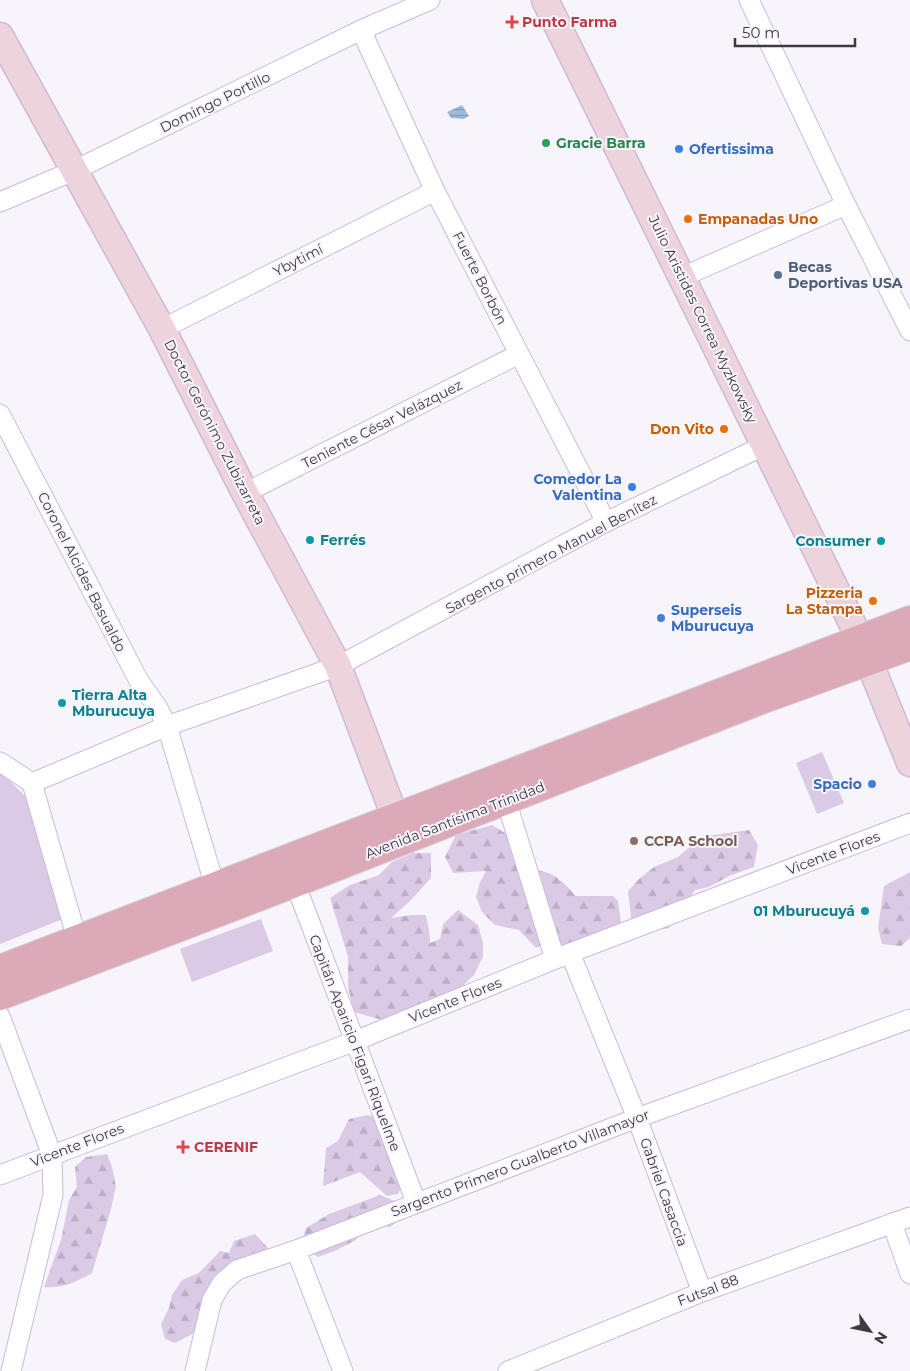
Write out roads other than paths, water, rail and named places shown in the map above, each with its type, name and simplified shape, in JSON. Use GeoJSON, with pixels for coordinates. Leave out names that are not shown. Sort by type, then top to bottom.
{"type":"FeatureCollection","features":[{"type":"Feature","properties":{"kind":"main road","name":"Julio Aristides Correa Myzkowsky"},"geometry":{"type":"LineString","coordinates":[[545,0],[865,650],[910,763]]}},
{"type":"Feature","properties":{"kind":"main road","name":"Doctor Gerónimo Zubizarreta"},"geometry":{"type":"LineString","coordinates":[[0,36],[162,329],[338,666],[400,829]]}},
{"type":"Feature","properties":{"kind":"main road","name":"Avenida Santísima Trinidad"},"geometry":{"type":"LineString","coordinates":[[0,969],[216,886],[400,829],[506,800],[761,700],[865,650],[910,620]]}},
{"type":"Feature","properties":{"kind":"main road","name":"Avenida Santísima Trinidad"},"geometry":{"type":"LineString","coordinates":[[0,996],[295,883],[400,829],[865,650],[910,646]]}},
{"type":"Feature","properties":{"kind":"street","name":"Domingo Portillo"},"geometry":{"type":"LineString","coordinates":[[0,202],[73,171],[361,30],[430,0]]}},
{"type":"Feature","properties":{"kind":"street"},"geometry":{"type":"LineString","coordinates":[[748,0],[846,205],[910,331]]}},
{"type":"Feature","properties":{"kind":"street","name":"Fuerte Borbón"},"geometry":{"type":"LineString","coordinates":[[361,30],[435,191],[606,522]]}},
{"type":"Feature","properties":{"kind":"street","name":"Ybytimí"},"geometry":{"type":"LineString","coordinates":[[162,329],[435,191]]}},
{"type":"Feature","properties":{"kind":"street"},"geometry":{"type":"LineString","coordinates":[[682,277],[846,205]]}},
{"type":"Feature","properties":{"kind":"street","name":"Teniente César Velázquez"},"geometry":{"type":"LineString","coordinates":[[246,493],[519,354]]}},
{"type":"Feature","properties":{"kind":"street","name":"Coronel Alcides Basualdo"},"geometry":{"type":"LineString","coordinates":[[0,414],[138,681],[158,708],[167,726],[216,886]]}},
{"type":"Feature","properties":{"kind":"street","name":"Sargento primero Manuel Benítez"},"geometry":{"type":"LineString","coordinates":[[338,666],[606,522],[765,445]]}},
{"type":"Feature","properties":{"kind":"street"},"geometry":{"type":"LineString","coordinates":[[32,783],[167,726],[338,666]]}},
{"type":"Feature","properties":{"kind":"street"},"geometry":{"type":"LineString","coordinates":[[0,762],[32,783],[78,939]]}},
{"type":"Feature","properties":{"kind":"street","name":"Gabriel Casaccia"},"geometry":{"type":"LineString","coordinates":[[506,800],[562,956],[637,1118],[702,1292]]}},
{"type":"Feature","properties":{"kind":"street","name":"Vicente Flores"},"geometry":{"type":"LineString","coordinates":[[0,1175],[355,1041],[562,956],[910,823]]}},
{"type":"Feature","properties":{"kind":"street","name":"Capitán Aparicio Figari Riquelme"},"geometry":{"type":"LineString","coordinates":[[295,883],[416,1202]]}},
{"type":"Feature","properties":{"kind":"street"},"geometry":{"type":"LineString","coordinates":[[0,1016],[52,1154],[53,1195],[11,1371]]}},
{"type":"Feature","properties":{"kind":"street","name":"Sargento Primero Gualberto Villamayor"},"geometry":{"type":"LineString","coordinates":[[195,1371],[212,1300],[222,1283],[236,1270],[296,1250],[637,1118],[910,1019]]}},
{"type":"Feature","properties":{"kind":"street","name":"Futsal 88"},"geometry":{"type":"LineString","coordinates":[[508,1371],[536,1366],[702,1292],[910,1217]]}},
{"type":"Feature","properties":{"kind":"street"},"geometry":{"type":"LineString","coordinates":[[892,1223],[910,1274]]}},
{"type":"Feature","properties":{"kind":"street"},"geometry":{"type":"LineString","coordinates":[[296,1250],[343,1371]]}},
{"type":"Feature","properties":{"kind":"water"},"geometry":{"type":"Polygon","coordinates":[[[462,105],[469,116],[464,119],[451,118],[447,112],[462,105]]]}},
{"type":"Feature","properties":{"kind":"place","name":"Punto Farma"},"geometry":{"type":"Point","coordinates":[512,22]}},
{"type":"Feature","properties":{"kind":"place","name":"Gracie Barra"},"geometry":{"type":"Point","coordinates":[546,143]}},
{"type":"Feature","properties":{"kind":"place","name":"Ofertissima"},"geometry":{"type":"Point","coordinates":[679,149]}},
{"type":"Feature","properties":{"kind":"place","name":"Empanadas Uno"},"geometry":{"type":"Point","coordinates":[688,219]}},
{"type":"Feature","properties":{"kind":"place","name":"Becas Deportivas USA"},"geometry":{"type":"Point","coordinates":[778,275]}},
{"type":"Feature","properties":{"kind":"place","name":"Don Vito"},"geometry":{"type":"Point","coordinates":[724,429]}},
{"type":"Feature","properties":{"kind":"place","name":"Comedor La Valentina"},"geometry":{"type":"Point","coordinates":[632,487]}},
{"type":"Feature","properties":{"kind":"place","name":"Ferrés"},"geometry":{"type":"Point","coordinates":[310,540]}},
{"type":"Feature","properties":{"kind":"place","name":"Consumer"},"geometry":{"type":"Point","coordinates":[881,541]}},
{"type":"Feature","properties":{"kind":"place","name":"Pizzeria La Stampa"},"geometry":{"type":"Point","coordinates":[873,601]}},
{"type":"Feature","properties":{"kind":"place","name":"Superseis Mburucuya"},"geometry":{"type":"Point","coordinates":[661,618]}},
{"type":"Feature","properties":{"kind":"place","name":"Tierra Alta Mburucuya"},"geometry":{"type":"Point","coordinates":[62,703]}},
{"type":"Feature","properties":{"kind":"place","name":"Spacio"},"geometry":{"type":"Point","coordinates":[872,784]}},
{"type":"Feature","properties":{"kind":"place","name":"CCPA School"},"geometry":{"type":"Point","coordinates":[634,841]}},
{"type":"Feature","properties":{"kind":"place","name":"01 Mburucuyá"},"geometry":{"type":"Point","coordinates":[865,911]}},
{"type":"Feature","properties":{"kind":"place","name":"CERENIF"},"geometry":{"type":"Point","coordinates":[183,1147]}}]}
